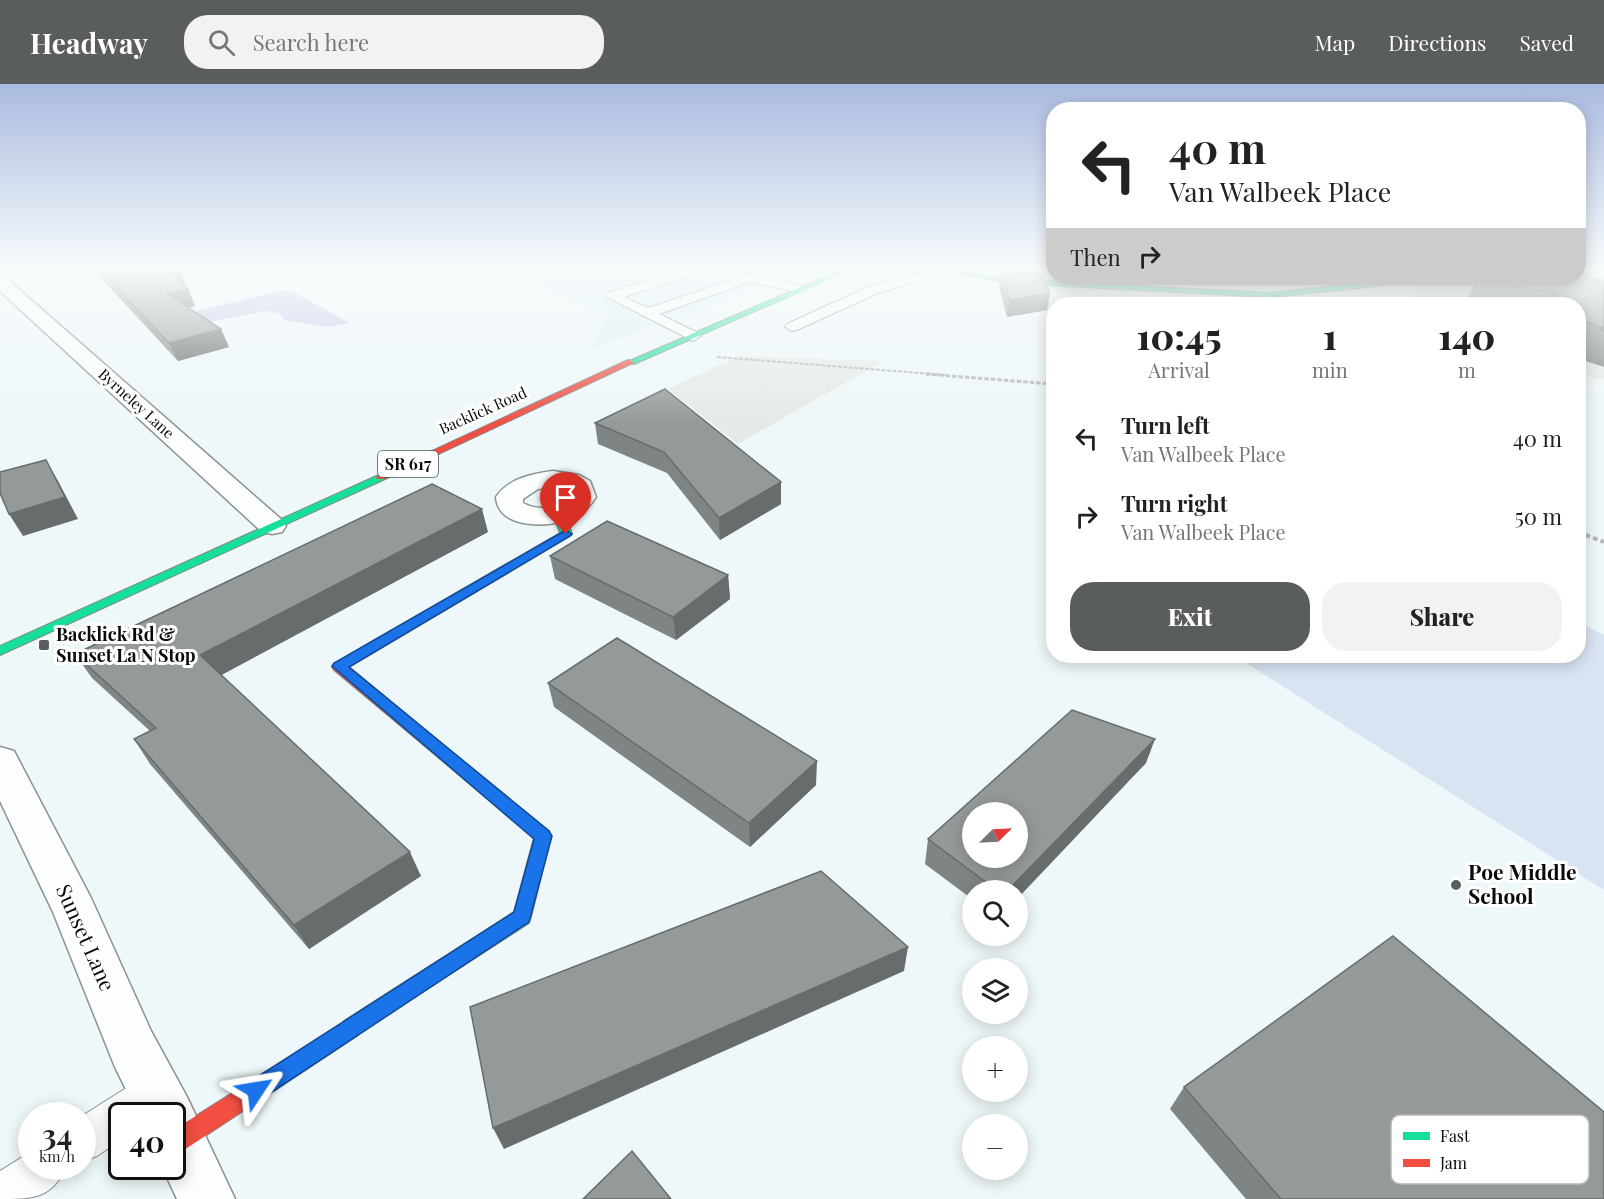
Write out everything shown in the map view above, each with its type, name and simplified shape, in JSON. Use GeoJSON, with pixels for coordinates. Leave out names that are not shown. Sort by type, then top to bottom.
{"type":"FeatureCollection","features":[{"type":"Feature","properties":{"kind":"street","name":"Byrneley Lane"},"geometry":{"type":"LineString","coordinates":[[42,320],[272,526]]}},
{"type":"Feature","properties":{"kind":"street","name":"Backlick Road"},"geometry":{"type":"LineString","coordinates":[[0,651],[730,320]]}},
{"type":"Feature","properties":{"kind":"street"},"geometry":{"type":"LineString","coordinates":[[186,1109],[522,917],[543,836],[339,666],[566,534],[560,514]]}},
{"type":"Feature","properties":{"kind":"street","name":"Sunset Lane"},"geometry":{"type":"LineString","coordinates":[[0,761],[75,912],[133,1049],[160,1102]]}},
{"type":"Feature","properties":{"kind":"street","name":"Sunset Lane"},"geometry":{"type":"LineString","coordinates":[[186,1156],[206,1199]]}},
{"type":"Feature","properties":{"kind":"lane"},"geometry":{"type":"LineString","coordinates":[[661,320],[693,336]]}},
{"type":"Feature","properties":{"kind":"lane"},"geometry":{"type":"LineString","coordinates":[[792,327],[807,320]]}},
{"type":"Feature","properties":{"kind":"lane"},"geometry":{"type":"LineString","coordinates":[[0,1197],[25,1180]]}},
{"type":"Feature","properties":{"kind":"path"},"geometry":{"type":"LineString","coordinates":[[660,350],[681,354],[1046,383]]}},
{"type":"Feature","properties":{"kind":"path"},"geometry":{"type":"LineString","coordinates":[[1586,535],[1604,542]]}},
{"type":"Feature","properties":{"kind":"shaded area"},"geometry":{"type":"Polygon","coordinates":[[[159,320],[219,320],[178,328],[159,320]]]}},
{"type":"Feature","properties":{"kind":"shaded area"},"geometry":{"type":"Polygon","coordinates":[[[285,320],[344,320],[349,323],[328,327],[285,320]]]}},
{"type":"Feature","properties":{"kind":"shaded area"},"geometry":{"type":"Polygon","coordinates":[[[605,320],[668,320],[592,348],[605,320]]]}},
{"type":"Feature","properties":{"kind":"shaded area"},"geometry":{"type":"Polygon","coordinates":[[[1586,320],[1604,320],[1604,379],[1586,376],[1586,320]]]}},
{"type":"Feature","properties":{"kind":"shaded area"},"geometry":{"type":"Polygon","coordinates":[[[738,356],[883,361],[738,444],[668,389],[738,356]]]}},
{"type":"Feature","properties":{"kind":"shaded area"},"geometry":{"type":"Polygon","coordinates":[[[1586,626],[1604,635],[1604,890],[1246,663],[1586,663],[1586,626]]]}},
{"type":"Feature","properties":{"kind":"building"},"geometry":{"type":"Polygon","coordinates":[[[147,320],[207,320],[221,329],[169,343],[147,320]]]}},
{"type":"Feature","properties":{"kind":"building"},"geometry":{"type":"Polygon","coordinates":[[[1586,320],[1604,320],[1604,331],[1600,329],[1602,328],[1586,320]]]}},
{"type":"Feature","properties":{"kind":"building"},"geometry":{"type":"Polygon","coordinates":[[[665,389],[781,482],[719,518],[664,452],[595,423],[665,389]]]}},
{"type":"Feature","properties":{"kind":"building"},"geometry":{"type":"Polygon","coordinates":[[[46,460],[65,497],[9,514],[0,493],[0,472],[46,460]]]}},
{"type":"Feature","properties":{"kind":"building"},"geometry":{"type":"Polygon","coordinates":[[[432,484],[482,509],[200,655],[410,852],[294,925],[134,739],[156,728],[75,654],[432,484]]]}},
{"type":"Feature","properties":{"kind":"building"},"geometry":{"type":"Polygon","coordinates":[[[607,521],[728,575],[673,617],[550,556],[607,521]]]}},
{"type":"Feature","properties":{"kind":"building"},"geometry":{"type":"Polygon","coordinates":[[[617,638],[817,761],[749,823],[548,683],[617,638]]]}},
{"type":"Feature","properties":{"kind":"building"},"geometry":{"type":"Polygon","coordinates":[[[1072,710],[1155,739],[1018,880],[983,880],[967,868],[1028,868],[1028,802],[969,802],[1072,710]]]}},
{"type":"Feature","properties":{"kind":"building"},"geometry":{"type":"Polygon","coordinates":[[[962,809],[962,864],[928,839],[962,809]]]}},
{"type":"Feature","properties":{"kind":"building"},"geometry":{"type":"Polygon","coordinates":[[[821,871],[908,947],[493,1128],[470,1007],[821,871]]]}},
{"type":"Feature","properties":{"kind":"building"},"geometry":{"type":"Polygon","coordinates":[[[1393,936],[1604,1112],[1604,1199],[1281,1199],[1184,1087],[1393,936]]]}},
{"type":"Feature","properties":{"kind":"building"},"geometry":{"type":"Polygon","coordinates":[[[632,1151],[671,1199],[583,1199],[632,1151]]]}},
{"type":"Feature","properties":{"kind":"traffic: fast"},"geometry":{"type":"LineString","coordinates":[[631,362],[729,320]]}},
{"type":"Feature","properties":{"kind":"traffic: fast"},"geometry":{"type":"LineString","coordinates":[[0,651],[381,477]]}},
{"type":"Feature","properties":{"kind":"traffic: fast"},"geometry":{"type":"LineString","coordinates":[[366,651],[566,534],[559,514]]}},
{"type":"Feature","properties":{"kind":"traffic: fast"},"geometry":{"type":"LineString","coordinates":[[351,1028],[522,917],[543,836],[443,753]]}},
{"type":"Feature","properties":{"kind":"traffic: jam"},"geometry":{"type":"LineString","coordinates":[[381,477],[631,362]]}},
{"type":"Feature","properties":{"kind":"traffic: jam"},"geometry":{"type":"LineString","coordinates":[[366,651],[339,667],[443,753]]}},
{"type":"Feature","properties":{"kind":"traffic: jam"},"geometry":{"type":"LineString","coordinates":[[186,1135],[351,1028]]}},
{"type":"Feature","properties":{"kind":"place","name":"Backlick Rd & Sunset La N Stop"},"geometry":{"type":"Point","coordinates":[44,645]}},
{"type":"Feature","properties":{"kind":"place","name":"Poe Middle School"},"geometry":{"type":"Point","coordinates":[1456,885]}},
{"type":"Feature","properties":{"kind":"route"},"geometry":{"type":"LineString","coordinates":[[256,1090],[522,917],[543,836],[339,666],[566,534]]}}]}
